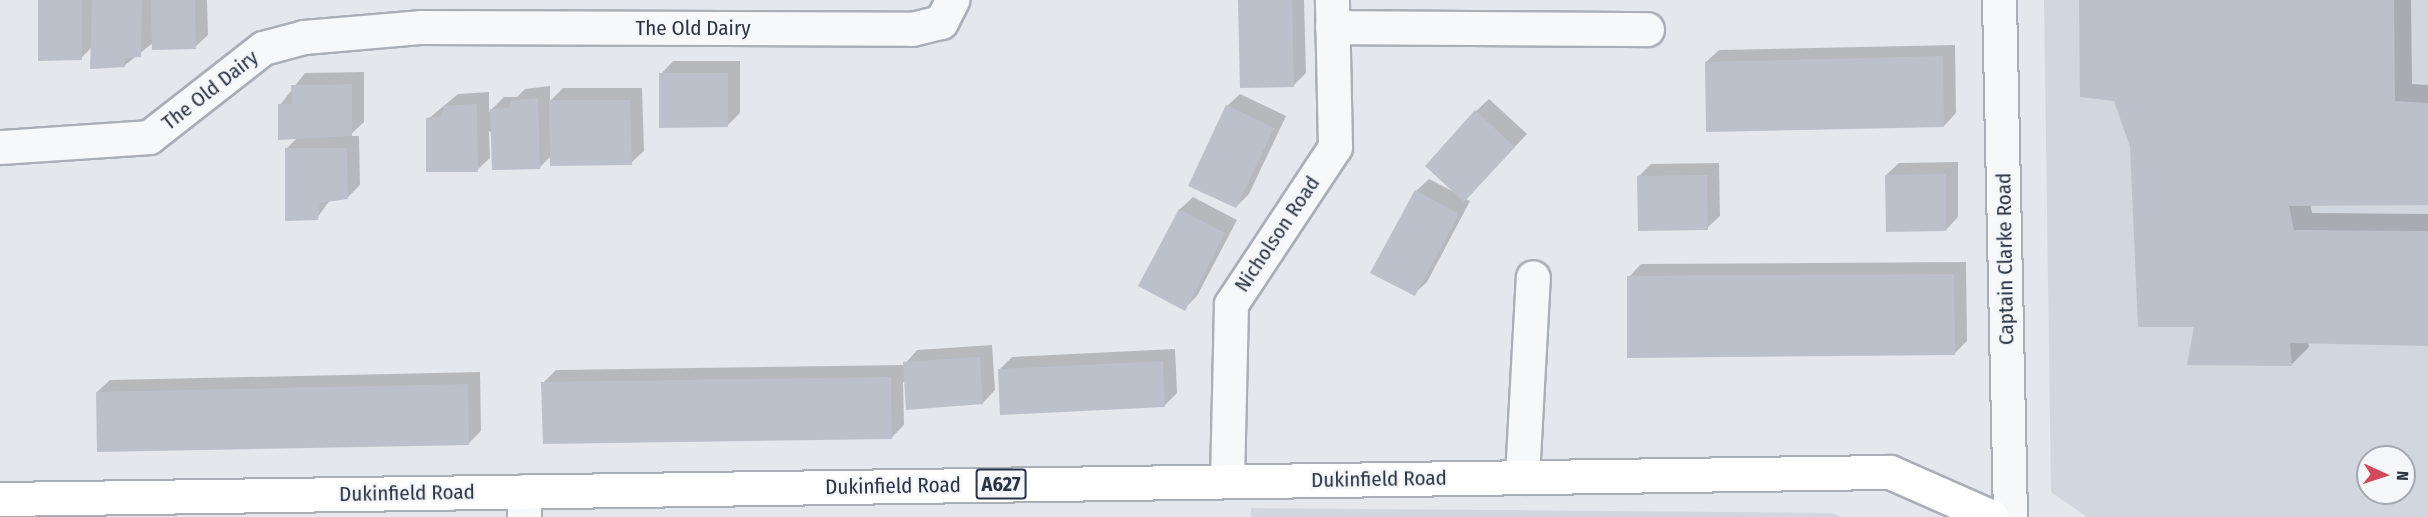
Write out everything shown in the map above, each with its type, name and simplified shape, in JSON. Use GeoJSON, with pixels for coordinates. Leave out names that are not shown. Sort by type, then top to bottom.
{"type":"FeatureCollection","features":[{"type":"Feature","properties":{"kind":"main road","name":"Dukinfield Road"},"geometry":{"type":"LineString","coordinates":[[0,499],[524,504],[1227,481],[1890,472],[1992,517]]}},
{"type":"Feature","properties":{"kind":"street","name":"The Old Dairy"},"geometry":{"type":"LineString","coordinates":[[0,147],[149,137],[263,48],[304,37],[420,13],[912,29],[940,22],[952,0]]}},
{"type":"Feature","properties":{"kind":"street","name":"Captain Clarke Road"},"geometry":{"type":"LineString","coordinates":[[1999,0],[2010,517]]}},
{"type":"Feature","properties":{"kind":"street","name":"Nicholson Road"},"geometry":{"type":"LineString","coordinates":[[1227,481],[1231,304],[1335,147],[1332,13],[1647,29]]}},
{"type":"Feature","properties":{"kind":"street"},"geometry":{"type":"LineString","coordinates":[[1522,477],[1533,277]]}},
{"type":"Feature","properties":{"kind":"shaded area"},"geometry":{"type":"Polygon","coordinates":[[[2044,0],[2428,0],[2428,517],[2087,517],[2051,492],[2044,0]]]}},
{"type":"Feature","properties":{"kind":"shaded area"},"geometry":{"type":"Polygon","coordinates":[[[1251,508],[1831,513],[1842,517],[1251,517],[1251,508]]]}},
{"type":"Feature","properties":{"kind":"building"},"geometry":{"type":"Polygon","coordinates":[[[38,0],[82,0],[82,60],[38,61],[38,0]]]}},
{"type":"Feature","properties":{"kind":"building"},"geometry":{"type":"Polygon","coordinates":[[[92,0],[142,0],[141,57],[125,58],[125,67],[90,69],[92,0]]]}},
{"type":"Feature","properties":{"kind":"building"},"geometry":{"type":"Polygon","coordinates":[[[151,0],[195,0],[196,49],[152,50],[151,0]]]}},
{"type":"Feature","properties":{"kind":"building"},"geometry":{"type":"Polygon","coordinates":[[[1238,0],[1292,0],[1294,87],[1240,88],[1238,0]]]}},
{"type":"Feature","properties":{"kind":"building"},"geometry":{"type":"Polygon","coordinates":[[[2079,0],[2394,0],[2395,101],[2428,103],[2428,205],[2289,206],[2294,230],[2428,231],[2428,346],[2290,343],[2292,366],[2187,365],[2194,327],[2138,327],[2130,147],[2114,101],[2080,97],[2079,0]]]}},
{"type":"Feature","properties":{"kind":"building"},"geometry":{"type":"Polygon","coordinates":[[[1943,56],[1944,127],[1706,132],[1705,62],[1943,56]]]}},
{"type":"Feature","properties":{"kind":"building"},"geometry":{"type":"Polygon","coordinates":[[[659,73],[728,73],[728,127],[659,128],[659,73]]]}},
{"type":"Feature","properties":{"kind":"building"},"geometry":{"type":"Polygon","coordinates":[[[352,84],[352,136],[278,140],[278,104],[292,104],[291,85],[352,84]]]}},
{"type":"Feature","properties":{"kind":"building"},"geometry":{"type":"Polygon","coordinates":[[[538,98],[540,169],[492,170],[490,109],[509,108],[511,101],[538,98]]]}},
{"type":"Feature","properties":{"kind":"building"},"geometry":{"type":"Polygon","coordinates":[[[549,100],[630,100],[632,165],[550,166],[549,100]]]}},
{"type":"Feature","properties":{"kind":"building"},"geometry":{"type":"Polygon","coordinates":[[[477,104],[478,172],[426,172],[426,118],[441,117],[444,106],[477,104]]]}},
{"type":"Feature","properties":{"kind":"building"},"geometry":{"type":"Polygon","coordinates":[[[1226,105],[1274,128],[1236,208],[1188,186],[1226,105]]]}},
{"type":"Feature","properties":{"kind":"building"},"geometry":{"type":"Polygon","coordinates":[[[1475,110],[1515,147],[1464,202],[1425,166],[1475,110]]]}},
{"type":"Feature","properties":{"kind":"building"},"geometry":{"type":"Polygon","coordinates":[[[285,148],[347,148],[348,199],[320,203],[318,220],[285,221],[285,148]]]}},
{"type":"Feature","properties":{"kind":"building"},"geometry":{"type":"Polygon","coordinates":[[[1946,174],[1946,231],[1886,232],[1885,175],[1946,174]]]}},
{"type":"Feature","properties":{"kind":"building"},"geometry":{"type":"Polygon","coordinates":[[[1707,175],[1708,230],[1638,231],[1637,176],[1707,175]]]}},
{"type":"Feature","properties":{"kind":"building"},"geometry":{"type":"Polygon","coordinates":[[[1415,190],[1459,214],[1415,296],[1370,273],[1415,190]]]}},
{"type":"Feature","properties":{"kind":"building"},"geometry":{"type":"Polygon","coordinates":[[[1179,209],[1225,233],[1185,311],[1138,286],[1179,209]]]}},
{"type":"Feature","properties":{"kind":"building"},"geometry":{"type":"Polygon","coordinates":[[[1954,274],[1955,355],[1627,358],[1627,276],[1954,274]]]}},
{"type":"Feature","properties":{"kind":"building"},"geometry":{"type":"Polygon","coordinates":[[[980,357],[983,404],[906,410],[903,362],[980,357]]]}},
{"type":"Feature","properties":{"kind":"building"},"geometry":{"type":"Polygon","coordinates":[[[1163,361],[1165,407],[1000,415],[998,369],[1163,361]]]}},
{"type":"Feature","properties":{"kind":"building"},"geometry":{"type":"Polygon","coordinates":[[[891,377],[892,439],[543,444],[541,382],[891,377]]]}},
{"type":"Feature","properties":{"kind":"building"},"geometry":{"type":"Polygon","coordinates":[[[468,384],[469,445],[97,452],[96,392],[468,384]]]}}]}
